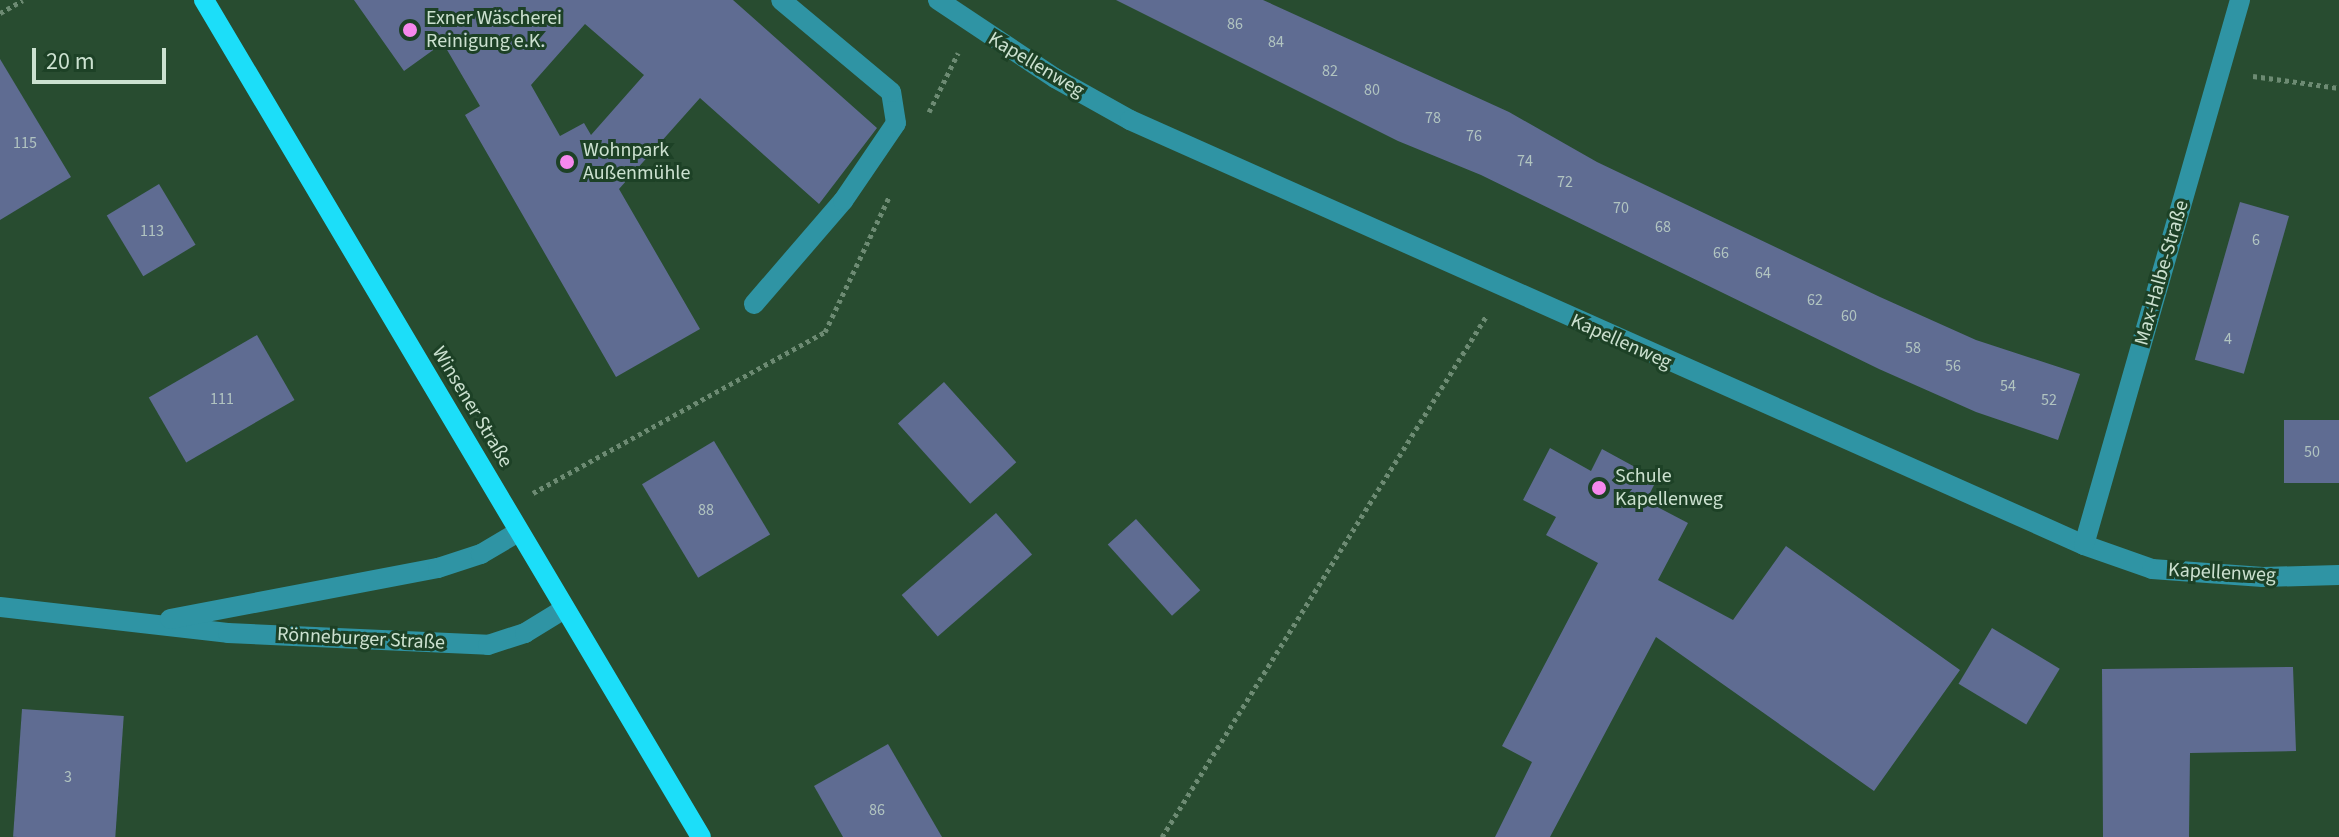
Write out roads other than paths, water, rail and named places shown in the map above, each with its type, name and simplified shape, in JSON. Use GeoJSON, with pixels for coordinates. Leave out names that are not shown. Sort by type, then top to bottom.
{"type":"FeatureCollection","features":[{"type":"Feature","properties":{"kind":"main road","name":"Winsener Straße"},"geometry":{"type":"LineString","coordinates":[[204,0],[701,837]]}},
{"type":"Feature","properties":{"kind":"street","name":"Kapellenweg"},"geometry":{"type":"LineString","coordinates":[[938,0],[1043,70],[1130,120],[1502,290],[2084,545],[2152,569],[2263,577],[2339,575]]}},
{"type":"Feature","properties":{"kind":"street","name":"Max-Halbe-Straße"},"geometry":{"type":"LineString","coordinates":[[2084,545],[2240,0]]}},
{"type":"Feature","properties":{"kind":"street"},"geometry":{"type":"LineString","coordinates":[[754,304],[843,201],[896,123],[891,92],[786,1]]}},
{"type":"Feature","properties":{"kind":"street","name":"Rönneburger Straße"},"geometry":{"type":"LineString","coordinates":[[150,623],[438,568],[481,554],[518,532]]}},
{"type":"Feature","properties":{"kind":"street","name":"Rönneburger Straße"},"geometry":{"type":"LineString","coordinates":[[0,607],[228,633],[488,645],[525,633],[564,609]]}},
{"type":"Feature","properties":{"kind":"place","name":"Exner Wäscherei Reinigung e.K."},"geometry":{"type":"Point","coordinates":[410,30]}},
{"type":"Feature","properties":{"kind":"place","name":"Wohnpark Außenmühle"},"geometry":{"type":"Point","coordinates":[567,162]}},
{"type":"Feature","properties":{"kind":"place","name":"Schule Kapellenweg"},"geometry":{"type":"Point","coordinates":[1599,488]}}]}
